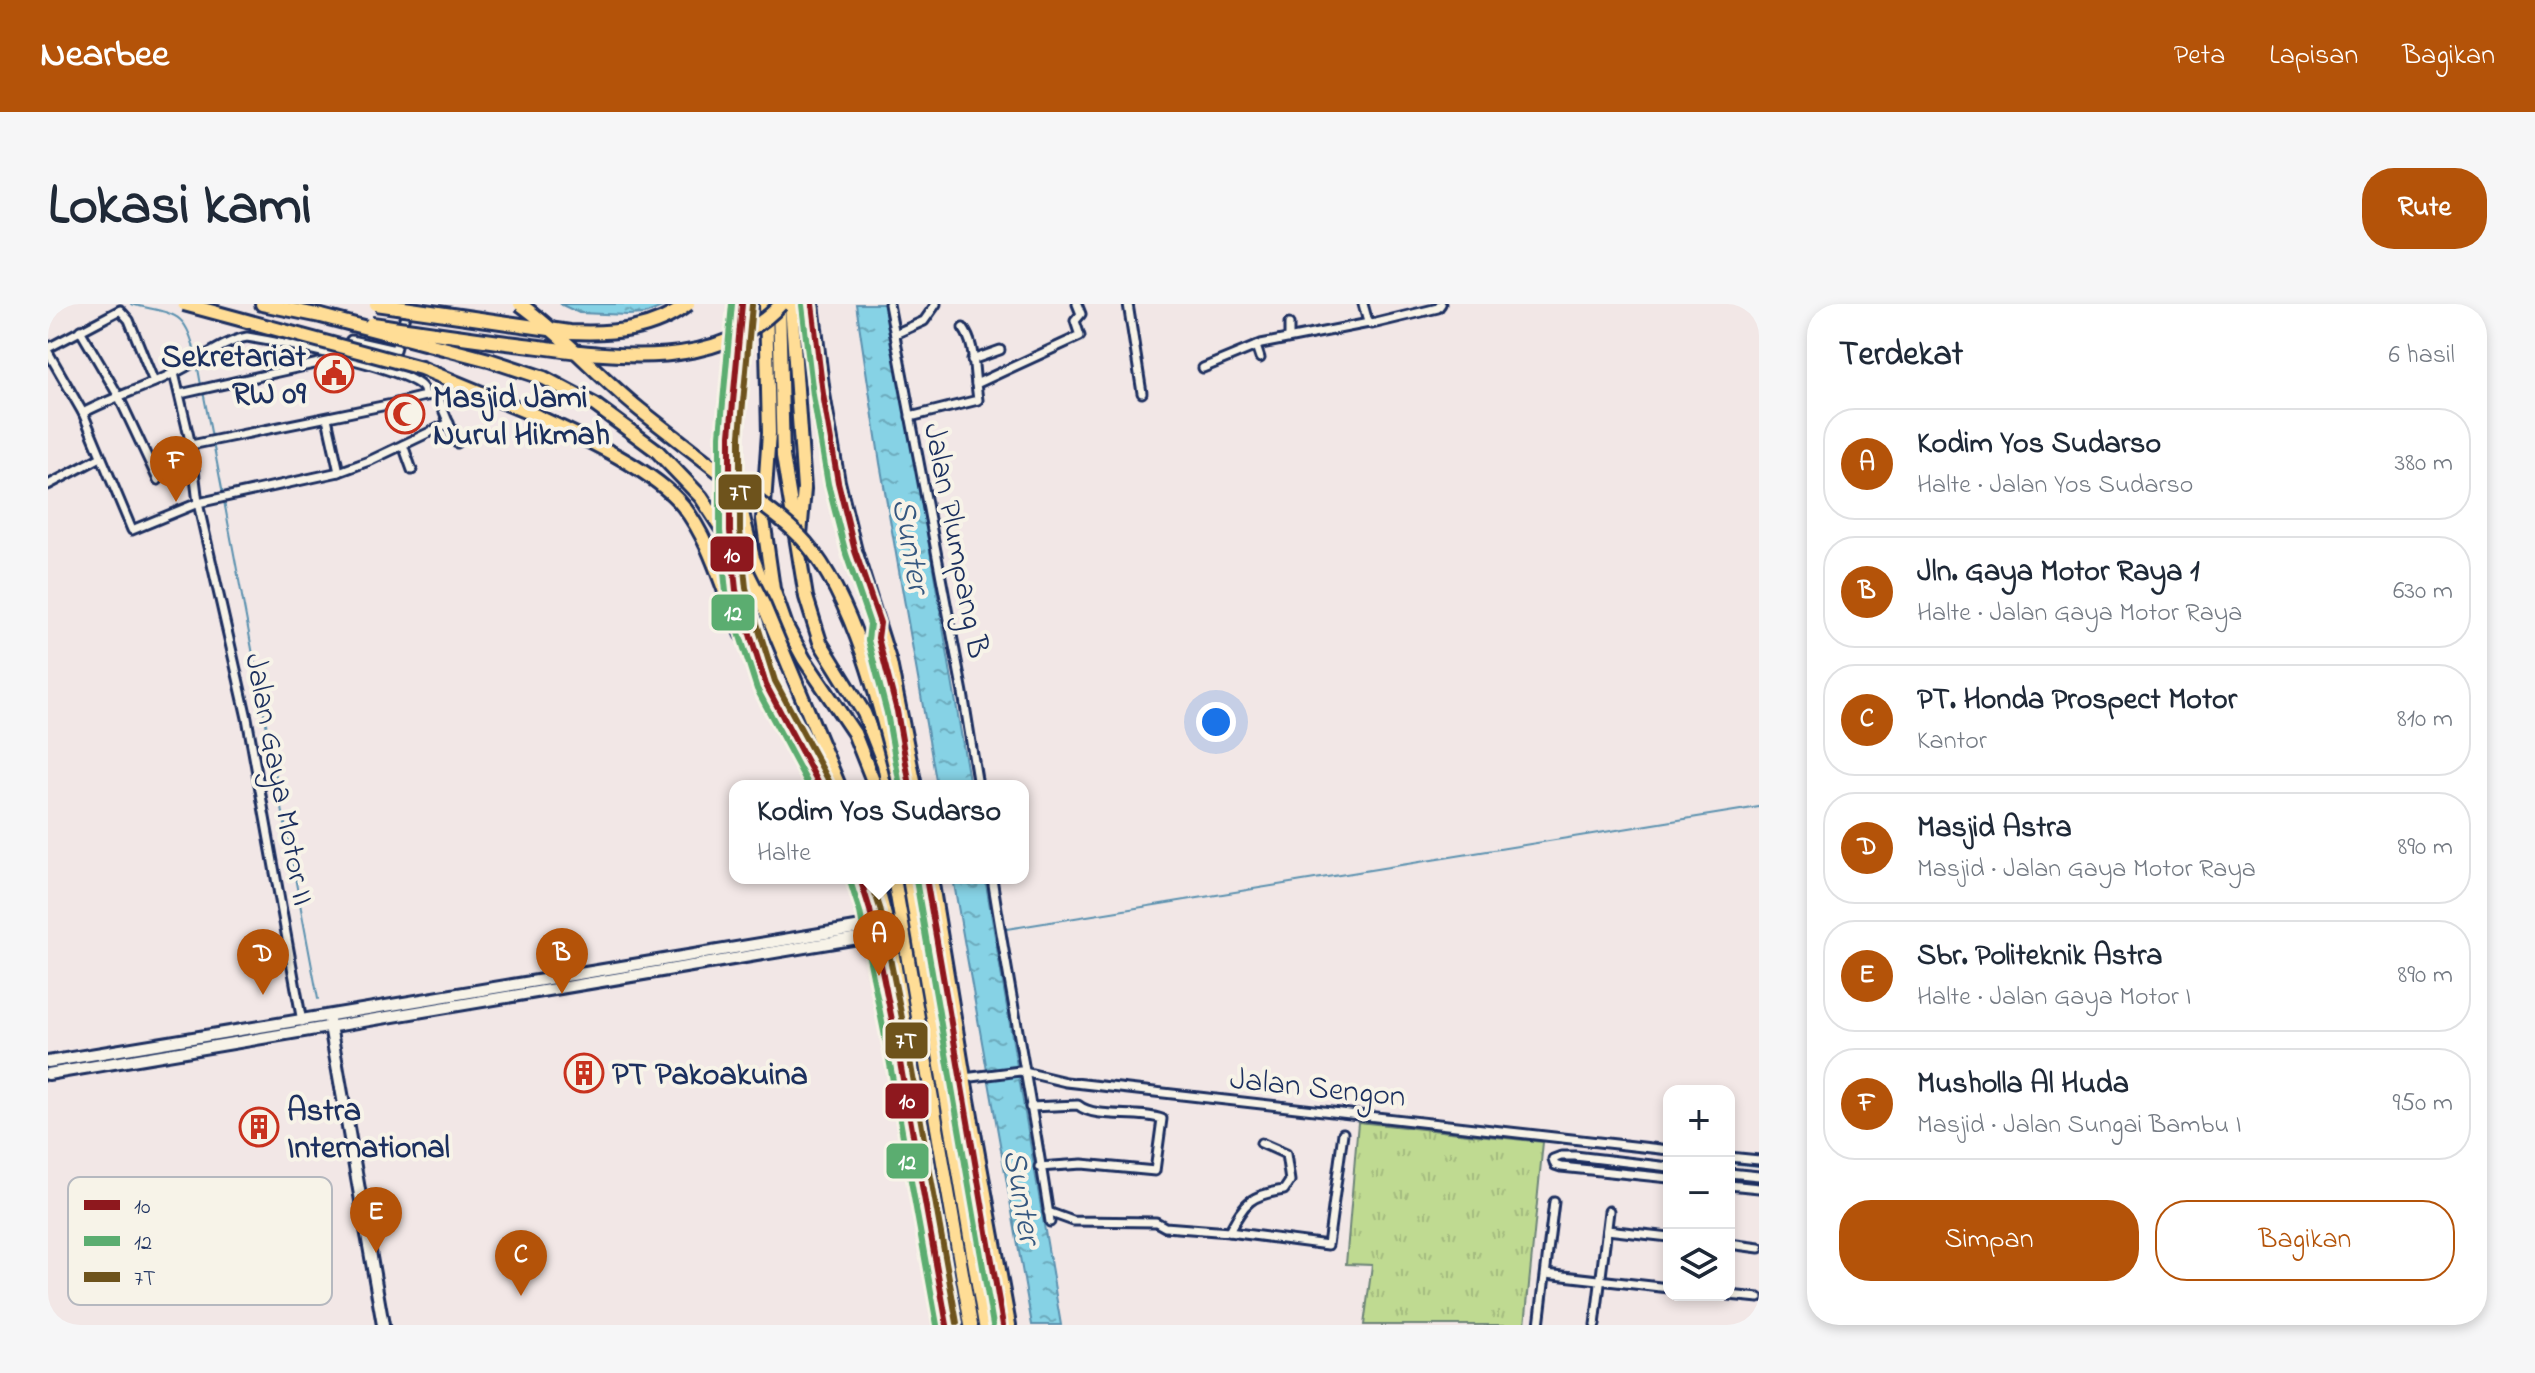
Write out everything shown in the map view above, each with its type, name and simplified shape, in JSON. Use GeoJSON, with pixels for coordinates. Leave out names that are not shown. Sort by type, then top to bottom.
{"type":"FeatureCollection","features":[{"type":"Feature","properties":{"kind":"highway"},"geometry":{"type":"LineString","coordinates":[[184,304],[421,368],[566,430],[660,484],[685,508],[704,541],[736,622],[817,780]]}},
{"type":"Feature","properties":{"kind":"highway"},"geometry":{"type":"LineString","coordinates":[[262,304],[321,316],[493,341],[628,356],[691,351],[728,341],[760,322],[780,304]]}},
{"type":"Feature","properties":{"kind":"highway"},"geometry":{"type":"LineString","coordinates":[[376,304],[556,331],[601,334],[644,327],[665,319],[688,304]]}},
{"type":"Feature","properties":{"kind":"highway"},"geometry":{"type":"LineString","coordinates":[[520,304],[633,404],[780,519],[808,545],[829,577],[849,620],[898,780]]}},
{"type":"Feature","properties":{"kind":"highway"},"geometry":{"type":"LineString","coordinates":[[742,304],[730,435],[732,562],[745,622],[766,685]]}},
{"type":"Feature","properties":{"kind":"highway"},"geometry":{"type":"LineString","coordinates":[[766,304],[769,433],[763,519],[773,589],[786,626]]}},
{"type":"Feature","properties":{"kind":"highway"},"geometry":{"type":"LineString","coordinates":[[780,304],[783,456],[806,597],[819,640],[864,713],[884,764],[887,780]]}},
{"type":"Feature","properties":{"kind":"highway"},"geometry":{"type":"LineString","coordinates":[[791,304],[804,489],[798,554]]}},
{"type":"Feature","properties":{"kind":"highway"},"geometry":{"type":"LineString","coordinates":[[812,304],[838,482],[855,551],[890,663],[914,780]]}},
{"type":"Feature","properties":{"kind":"highway"},"geometry":{"type":"LineString","coordinates":[[321,316],[489,360],[544,378],[595,405],[656,450],[701,497],[737,552],[764,606],[836,780]]}},
{"type":"Feature","properties":{"kind":"highway"},"geometry":{"type":"LineString","coordinates":[[730,435],[736,492],[753,558],[770,603],[854,733],[873,780]]}},
{"type":"Feature","properties":{"kind":"highway"},"geometry":{"type":"LineString","coordinates":[[862,884],[875,930],[947,1325]]}},
{"type":"Feature","properties":{"kind":"highway"},"geometry":{"type":"LineString","coordinates":[[877,884],[888,927],[956,1325]]}},
{"type":"Feature","properties":{"kind":"highway"},"geometry":{"type":"LineString","coordinates":[[895,884],[971,1325]]}},
{"type":"Feature","properties":{"kind":"highway"},"geometry":{"type":"LineString","coordinates":[[910,884],[985,1325]]}},
{"type":"Feature","properties":{"kind":"highway"},"geometry":{"type":"LineString","coordinates":[[921,884],[947,1056],[996,1325]]}},
{"type":"Feature","properties":{"kind":"highway"},"geometry":{"type":"LineString","coordinates":[[932,884],[1009,1325]]}},
{"type":"Feature","properties":{"kind":"street"},"geometry":{"type":"LineString","coordinates":[[390,372],[407,304]]}},
{"type":"Feature","properties":{"kind":"street","name":"Jalan Plumpang B"},"geometry":{"type":"LineString","coordinates":[[889,304],[977,780]]}},
{"type":"Feature","properties":{"kind":"street"},"geometry":{"type":"LineString","coordinates":[[895,334],[924,321],[936,304]]}},
{"type":"Feature","properties":{"kind":"street"},"geometry":{"type":"LineString","coordinates":[[976,384],[1080,336],[1075,321],[1081,314],[1077,304]]}},
{"type":"Feature","properties":{"kind":"street"},"geometry":{"type":"LineString","coordinates":[[1128,304],[1142,393]]}},
{"type":"Feature","properties":{"kind":"street"},"geometry":{"type":"LineString","coordinates":[[1363,304],[1369,323]]}},
{"type":"Feature","properties":{"kind":"street"},"geometry":{"type":"LineString","coordinates":[[1202,358],[1205,368],[1256,346],[1289,337],[1369,323],[1438,308],[1441,304]]}},
{"type":"Feature","properties":{"kind":"street"},"geometry":{"type":"LineString","coordinates":[[154,382],[129,320],[120,310],[48,350],[83,413],[132,530],[198,503],[339,472],[449,423]]}},
{"type":"Feature","properties":{"kind":"street"},"geometry":{"type":"LineString","coordinates":[[1289,324],[1289,337]]}},
{"type":"Feature","properties":{"kind":"street"},"geometry":{"type":"LineString","coordinates":[[910,417],[978,400],[972,360],[973,342],[963,328]]}},
{"type":"Feature","properties":{"kind":"street"},"geometry":{"type":"LineString","coordinates":[[80,330],[118,395],[158,480]]}},
{"type":"Feature","properties":{"kind":"street"},"geometry":{"type":"LineString","coordinates":[[83,413],[193,364],[235,339],[247,337],[390,372],[420,385],[425,396]]}},
{"type":"Feature","properties":{"kind":"street"},"geometry":{"type":"LineString","coordinates":[[180,394],[341,358],[351,340],[395,350]]}},
{"type":"Feature","properties":{"kind":"street"},"geometry":{"type":"LineString","coordinates":[[1256,346],[1260,358]]}},
{"type":"Feature","properties":{"kind":"street"},"geometry":{"type":"LineString","coordinates":[[972,360],[1000,350]]}},
{"type":"Feature","properties":{"kind":"street","name":"Jalan Gaya Motor II"},"geometry":{"type":"LineString","coordinates":[[174,373],[191,445],[198,503],[247,718],[303,1025]]}},
{"type":"Feature","properties":{"kind":"street"},"geometry":{"type":"LineString","coordinates":[[437,395],[457,443]]}},
{"type":"Feature","properties":{"kind":"street"},"geometry":{"type":"LineString","coordinates":[[191,445],[425,396],[476,398]]}},
{"type":"Feature","properties":{"kind":"street"},"geometry":{"type":"LineString","coordinates":[[327,418],[339,472]]}},
{"type":"Feature","properties":{"kind":"street"},"geometry":{"type":"LineString","coordinates":[[403,445],[412,470]]}},
{"type":"Feature","properties":{"kind":"street"},"geometry":{"type":"LineString","coordinates":[[48,485],[101,457]]}},
{"type":"Feature","properties":{"kind":"street"},"geometry":{"type":"LineString","coordinates":[[993,884],[1050,1222]]}},
{"type":"Feature","properties":{"kind":"street"},"geometry":{"type":"LineString","coordinates":[[48,1062],[213,1040],[875,930]]}},
{"type":"Feature","properties":{"kind":"street"},"geometry":{"type":"LineString","coordinates":[[329,1021],[383,1325]]}},
{"type":"Feature","properties":{"kind":"street"},"geometry":{"type":"LineString","coordinates":[[48,1074],[213,1040]]}},
{"type":"Feature","properties":{"kind":"street","name":"Jalan Sengon"},"geometry":{"type":"LineString","coordinates":[[964,1078],[1023,1072],[1066,1082],[1663,1149]]}},
{"type":"Feature","properties":{"kind":"street"},"geometry":{"type":"LineString","coordinates":[[1030,1107],[1078,1105],[1085,1111],[1130,1113],[1162,1119],[1155,1171],[1082,1164],[1039,1167]]}},
{"type":"Feature","properties":{"kind":"street"},"geometry":{"type":"LineString","coordinates":[[1048,1212],[1073,1221],[1156,1222],[1165,1227],[1328,1245],[1343,1133]]}},
{"type":"Feature","properties":{"kind":"street"},"geometry":{"type":"LineString","coordinates":[[1229,1232],[1243,1207],[1252,1198],[1284,1190],[1290,1181],[1286,1154],[1261,1143]]}},
{"type":"Feature","properties":{"kind":"street"},"geometry":{"type":"LineString","coordinates":[[1663,1166],[1575,1156],[1553,1159],[1555,1165],[1561,1167],[1663,1177]]}},
{"type":"Feature","properties":{"kind":"street"},"geometry":{"type":"LineString","coordinates":[[1735,1158],[1759,1160]]}},
{"type":"Feature","properties":{"kind":"street"},"geometry":{"type":"LineString","coordinates":[[1610,1172],[1611,1161]]}},
{"type":"Feature","properties":{"kind":"street"},"geometry":{"type":"LineString","coordinates":[[1735,1174],[1759,1176]]}},
{"type":"Feature","properties":{"kind":"street"},"geometry":{"type":"LineString","coordinates":[[1735,1186],[1759,1188]]}},
{"type":"Feature","properties":{"kind":"street"},"geometry":{"type":"LineString","coordinates":[[1539,1325],[1554,1202]]}},
{"type":"Feature","properties":{"kind":"street"},"geometry":{"type":"LineString","coordinates":[[1595,1325],[1609,1211]]}},
{"type":"Feature","properties":{"kind":"street"},"geometry":{"type":"LineString","coordinates":[[1607,1230],[1663,1236]]}},
{"type":"Feature","properties":{"kind":"street"},"geometry":{"type":"LineString","coordinates":[[1735,1245],[1759,1248]]}},
{"type":"Feature","properties":{"kind":"street"},"geometry":{"type":"LineString","coordinates":[[1546,1274],[1663,1287]]}},
{"type":"Feature","properties":{"kind":"street"},"geometry":{"type":"LineString","coordinates":[[1735,1296],[1759,1298]]}},
{"type":"Feature","properties":{"kind":"green space"},"geometry":{"type":"Polygon","coordinates":[[[1358,1122],[1543,1142],[1525,1325],[1364,1325],[1372,1265],[1346,1264],[1358,1122]]]}},
{"type":"Feature","properties":{"kind":"water"},"geometry":{"type":"Polygon","coordinates":[[[560,304],[669,304],[645,314],[628,315],[579,313],[560,304]]]}},
{"type":"Feature","properties":{"kind":"water","name":"Sunter"},"geometry":{"type":"Polygon","coordinates":[[[856,304],[888,304],[969,780],[936,780],[880,463],[856,304]]]}},
{"type":"Feature","properties":{"kind":"water","name":"Sunter"},"geometry":{"type":"Polygon","coordinates":[[[954,884],[986,884],[1061,1325],[1032,1325],[954,884]]]}},
{"type":"Feature","properties":{"kind":"waterway"},"geometry":{"type":"LineString","coordinates":[[131,304],[176,317],[188,330],[196,357]]}},
{"type":"Feature","properties":{"kind":"waterway"},"geometry":{"type":"LineString","coordinates":[[197,363],[201,385]]}},
{"type":"Feature","properties":{"kind":"waterway"},"geometry":{"type":"LineString","coordinates":[[203,391],[223,494]]}},
{"type":"Feature","properties":{"kind":"waterway"},"geometry":{"type":"LineString","coordinates":[[224,501],[318,999]]}},
{"type":"Feature","properties":{"kind":"waterway"},"geometry":{"type":"LineString","coordinates":[[994,931],[1759,807]]}},
{"type":"Feature","properties":{"kind":"waterway"},"geometry":{"type":"LineString","coordinates":[[1735,1164],[1759,1166]]}},
{"type":"Feature","properties":{"kind":"transit line","name":"12"},"geometry":{"type":"LineString","coordinates":[[732,304],[720,435],[720,531],[726,592],[757,689],[806,780]]}},
{"type":"Feature","properties":{"kind":"transit line","name":"10"},"geometry":{"type":"LineString","coordinates":[[742,304],[730,435],[730,531],[736,590],[766,685],[817,780]]}},
{"type":"Feature","properties":{"kind":"transit line","name":"10"},"geometry":{"type":"LineString","coordinates":[[812,304],[838,482],[855,551],[880,623],[878,638],[897,711],[909,780]]}},
{"type":"Feature","properties":{"kind":"transit line","name":"7T"},"geometry":{"type":"LineString","coordinates":[[752,305],[740,435],[740,530],[746,588],[775,681],[828,780]]}},
{"type":"Feature","properties":{"kind":"transit line","name":"12"},"geometry":{"type":"LineString","coordinates":[[802,305],[828,484],[846,554],[870,624],[868,640],[887,713],[899,780]]}},
{"type":"Feature","properties":{"kind":"transit line","name":"12"},"geometry":{"type":"LineString","coordinates":[[851,884],[860,912],[886,1042],[937,1325]]}},
{"type":"Feature","properties":{"kind":"transit line","name":"10"},"geometry":{"type":"LineString","coordinates":[[862,884],[896,1040],[947,1325]]}},
{"type":"Feature","properties":{"kind":"transit line","name":"7T"},"geometry":{"type":"LineString","coordinates":[[872,884],[880,908],[906,1038],[957,1323]]}},
{"type":"Feature","properties":{"kind":"transit line","name":"12"},"geometry":{"type":"LineString","coordinates":[[917,884],[993,1325]]}},
{"type":"Feature","properties":{"kind":"transit line","name":"10"},"geometry":{"type":"LineString","coordinates":[[927,884],[1003,1325]]}},
{"type":"Feature","properties":{"kind":"place","name":"Sekretariat RW 09"},"geometry":{"type":"Point","coordinates":[334,373]}},
{"type":"Feature","properties":{"kind":"place","name":"Masjid Jami Nurul Hikmah"},"geometry":{"type":"Point","coordinates":[405,414]}},
{"type":"Feature","properties":{"kind":"place","name":"Musholla Al Huda"},"geometry":{"type":"Point","coordinates":[176,502]}},
{"type":"Feature","properties":{"kind":"place","name":"Kodim Yos Sudarso"},"geometry":{"type":"Point","coordinates":[879,976]}},
{"type":"Feature","properties":{"kind":"place","name":"Jln. Gaya Motor Raya 1"},"geometry":{"type":"Point","coordinates":[562,994]}},
{"type":"Feature","properties":{"kind":"place","name":"Masjid Astra"},"geometry":{"type":"Point","coordinates":[263,995]}},
{"type":"Feature","properties":{"kind":"place","name":"PT Pakoakuina"},"geometry":{"type":"Point","coordinates":[584,1073]}},
{"type":"Feature","properties":{"kind":"place","name":"Astra International"},"geometry":{"type":"Point","coordinates":[259,1127]}},
{"type":"Feature","properties":{"kind":"place","name":"Sbr. Politeknik Astra"},"geometry":{"type":"Point","coordinates":[376,1253]}},
{"type":"Feature","properties":{"kind":"place","name":"PT. Honda Prospect Motor"},"geometry":{"type":"Point","coordinates":[521,1296]}}]}
